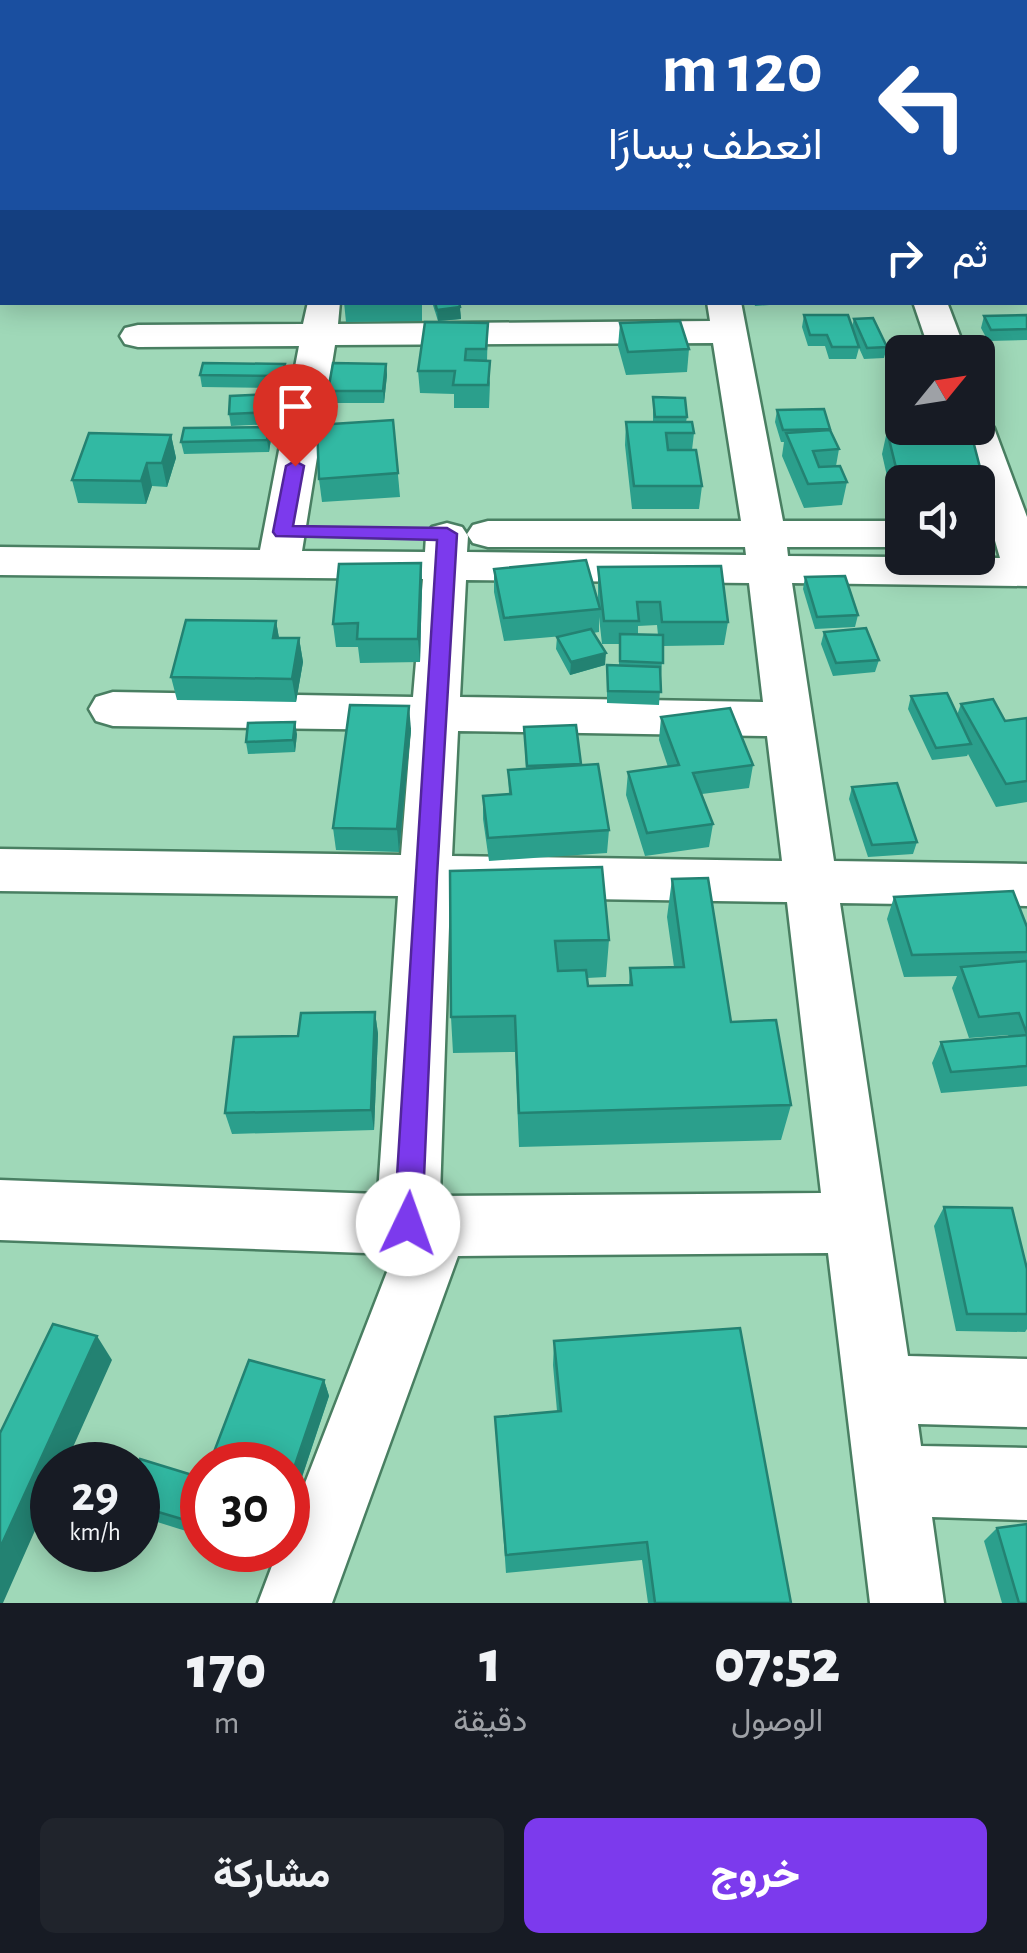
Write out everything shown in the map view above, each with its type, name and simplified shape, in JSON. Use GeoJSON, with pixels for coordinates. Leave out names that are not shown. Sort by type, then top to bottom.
{"type":"FeatureCollection","features":[{"type":"Feature","properties":{"kind":"street"},"geometry":{"type":"LineString","coordinates":[[931,305],[942,335]]}},
{"type":"Feature","properties":{"kind":"street"},"geometry":{"type":"LineString","coordinates":[[138,336],[322,319],[726,317],[766,553],[907,1603]]}},
{"type":"Feature","properties":{"kind":"street"},"geometry":{"type":"LineString","coordinates":[[280,549],[322,319]]}},
{"type":"Feature","properties":{"kind":"street"},"geometry":{"type":"LineString","coordinates":[[0,561],[280,549],[766,553],[1014,549],[980,445]]}},
{"type":"Feature","properties":{"kind":"street"},"geometry":{"type":"LineString","coordinates":[[0,529],[280,549]]}},
{"type":"Feature","properties":{"kind":"street"},"geometry":{"type":"LineString","coordinates":[[766,553],[885,536]]}},
{"type":"Feature","properties":{"kind":"street"},"geometry":{"type":"LineString","coordinates":[[295,1603],[422,1225],[425,876],[447,550]]}},
{"type":"Feature","properties":{"kind":"street"},"geometry":{"type":"LineString","coordinates":[[113,709],[786,719]]}},
{"type":"Feature","properties":{"kind":"street"},"geometry":{"type":"LineString","coordinates":[[0,870],[1027,885]]}},
{"type":"Feature","properties":{"kind":"street"},"geometry":{"type":"LineString","coordinates":[[0,1210],[422,1225],[856,1222]]}},
{"type":"Feature","properties":{"kind":"street"},"geometry":{"type":"LineString","coordinates":[[878,1389],[1027,1393]]}},
{"type":"Feature","properties":{"kind":"street"},"geometry":{"type":"LineString","coordinates":[[891,1481],[1027,1484]]}},
{"type":"Feature","properties":{"kind":"building"},"geometry":{"type":"Polygon","coordinates":[[[436,305],[460,307],[437,310],[436,305]]]}},
{"type":"Feature","properties":{"kind":"building"},"geometry":{"type":"Polygon","coordinates":[[[804,315],[848,315],[859,347],[832,347],[827,335],[810,335],[804,315]]]}},
{"type":"Feature","properties":{"kind":"building"},"geometry":{"type":"Polygon","coordinates":[[[1027,315],[1027,329],[991,330],[984,316],[1027,315]]]}},
{"type":"Feature","properties":{"kind":"building"},"geometry":{"type":"Polygon","coordinates":[[[873,318],[885,347],[867,348],[854,319],[873,318]]]}},
{"type":"Feature","properties":{"kind":"building"},"geometry":{"type":"Polygon","coordinates":[[[680,321],[689,349],[628,352],[620,323],[680,321]]]}},
{"type":"Feature","properties":{"kind":"building"},"geometry":{"type":"Polygon","coordinates":[[[425,322],[488,323],[486,349],[466,349],[465,360],[490,361],[488,385],[453,385],[455,371],[418,371],[425,322]]]}},
{"type":"Feature","properties":{"kind":"building"},"geometry":{"type":"Polygon","coordinates":[[[203,363],[285,364],[282,376],[200,375],[203,363]]]}},
{"type":"Feature","properties":{"kind":"building"},"geometry":{"type":"Polygon","coordinates":[[[333,363],[386,364],[383,391],[328,391],[333,363]]]}},
{"type":"Feature","properties":{"kind":"building"},"geometry":{"type":"Polygon","coordinates":[[[273,394],[273,412],[229,414],[230,396],[273,394]]]}},
{"type":"Feature","properties":{"kind":"building"},"geometry":{"type":"Polygon","coordinates":[[[653,397],[685,398],[687,417],[655,417],[653,397]]]}},
{"type":"Feature","properties":{"kind":"building"},"geometry":{"type":"Polygon","coordinates":[[[824,409],[830,429],[783,430],[777,410],[824,409]]]}},
{"type":"Feature","properties":{"kind":"building"},"geometry":{"type":"Polygon","coordinates":[[[393,420],[398,473],[319,479],[317,425],[393,420]]]}},
{"type":"Feature","properties":{"kind":"building"},"geometry":{"type":"Polygon","coordinates":[[[626,422],[692,422],[694,433],[666,433],[668,450],[696,450],[702,486],[634,486],[626,422]]]}},
{"type":"Feature","properties":{"kind":"building"},"geometry":{"type":"Polygon","coordinates":[[[269,427],[267,440],[181,442],[184,428],[269,427]]]}},
{"type":"Feature","properties":{"kind":"building"},"geometry":{"type":"Polygon","coordinates":[[[830,430],[839,449],[813,451],[819,467],[840,466],[847,482],[808,484],[786,433],[830,430]]]}},
{"type":"Feature","properties":{"kind":"building"},"geometry":{"type":"Polygon","coordinates":[[[89,433],[171,435],[162,463],[147,463],[141,481],[72,480],[89,433]]]}},
{"type":"Feature","properties":{"kind":"building"},"geometry":{"type":"Polygon","coordinates":[[[890,445],[974,445],[979,465],[895,465],[890,445]]]}},
{"type":"Feature","properties":{"kind":"building"},"geometry":{"type":"Polygon","coordinates":[[[586,560],[600,609],[504,618],[494,569],[586,560]]]}},
{"type":"Feature","properties":{"kind":"building"},"geometry":{"type":"Polygon","coordinates":[[[421,563],[418,639],[357,639],[358,623],[333,624],[339,564],[421,563]]]}},
{"type":"Feature","properties":{"kind":"building"},"geometry":{"type":"Polygon","coordinates":[[[721,566],[728,622],[662,622],[660,602],[637,602],[639,621],[604,621],[598,567],[721,566]]]}},
{"type":"Feature","properties":{"kind":"building"},"geometry":{"type":"Polygon","coordinates":[[[845,576],[858,615],[817,617],[805,577],[845,576]]]}},
{"type":"Feature","properties":{"kind":"building"},"geometry":{"type":"Polygon","coordinates":[[[186,620],[276,621],[273,638],[299,638],[292,679],[171,677],[186,620]]]}},
{"type":"Feature","properties":{"kind":"building"},"geometry":{"type":"Polygon","coordinates":[[[866,628],[879,660],[836,663],[824,632],[866,628]]]}},
{"type":"Feature","properties":{"kind":"building"},"geometry":{"type":"Polygon","coordinates":[[[591,629],[606,653],[571,662],[557,637],[591,629]]]}},
{"type":"Feature","properties":{"kind":"building"},"geometry":{"type":"Polygon","coordinates":[[[620,634],[663,635],[663,663],[620,661],[620,634]]]}},
{"type":"Feature","properties":{"kind":"building"},"geometry":{"type":"Polygon","coordinates":[[[607,665],[660,667],[661,692],[608,691],[607,665]]]}},
{"type":"Feature","properties":{"kind":"building"},"geometry":{"type":"Polygon","coordinates":[[[947,693],[971,744],[936,748],[911,696],[947,693]]]}},
{"type":"Feature","properties":{"kind":"building"},"geometry":{"type":"Polygon","coordinates":[[[993,699],[1005,721],[1027,718],[1027,781],[1006,784],[961,704],[993,699]]]}},
{"type":"Feature","properties":{"kind":"building"},"geometry":{"type":"Polygon","coordinates":[[[350,705],[409,706],[397,829],[333,828],[350,705]]]}},
{"type":"Feature","properties":{"kind":"building"},"geometry":{"type":"Polygon","coordinates":[[[730,708],[753,765],[693,773],[713,824],[647,833],[628,772],[679,765],[661,717],[730,708]]]}},
{"type":"Feature","properties":{"kind":"building"},"geometry":{"type":"Polygon","coordinates":[[[295,722],[293,740],[246,742],[248,723],[295,722]]]}},
{"type":"Feature","properties":{"kind":"building"},"geometry":{"type":"Polygon","coordinates":[[[576,725],[581,764],[527,766],[524,727],[576,725]]]}},
{"type":"Feature","properties":{"kind":"building"},"geometry":{"type":"Polygon","coordinates":[[[598,764],[609,830],[488,838],[483,796],[511,794],[508,770],[598,764]]]}},
{"type":"Feature","properties":{"kind":"building"},"geometry":{"type":"Polygon","coordinates":[[[897,783],[917,842],[872,845],[852,787],[897,783]]]}},
{"type":"Feature","properties":{"kind":"building"},"geometry":{"type":"Polygon","coordinates":[[[602,867],[609,940],[555,941],[558,971],[586,970],[588,986],[632,985],[630,968],[684,967],[672,879],[708,878],[731,1022],[776,1020],[791,1105],[519,1113],[515,1016],[451,1017],[450,871],[602,867]]]}},
{"type":"Feature","properties":{"kind":"building"},"geometry":{"type":"Polygon","coordinates":[[[1013,891],[1027,927],[1027,952],[912,955],[894,897],[1013,891]]]}},
{"type":"Feature","properties":{"kind":"building"},"geometry":{"type":"Polygon","coordinates":[[[1027,961],[1027,1034],[1019,1013],[979,1017],[961,967],[1027,961]]]}},
{"type":"Feature","properties":{"kind":"building"},"geometry":{"type":"Polygon","coordinates":[[[375,1012],[371,1110],[225,1113],[234,1037],[298,1036],[301,1013],[375,1012]]]}},
{"type":"Feature","properties":{"kind":"building"},"geometry":{"type":"Polygon","coordinates":[[[1027,1035],[1027,1066],[951,1072],[941,1042],[1027,1035]]]}},
{"type":"Feature","properties":{"kind":"building"},"geometry":{"type":"Polygon","coordinates":[[[944,1207],[1012,1208],[1027,1269],[1027,1314],[967,1314],[944,1207]]]}},
{"type":"Feature","properties":{"kind":"building"},"geometry":{"type":"Polygon","coordinates":[[[53,1324],[97,1336],[48,1442],[30,1442],[30,1482],[0,1548],[0,1433],[53,1324]]]}},
{"type":"Feature","properties":{"kind":"building"},"geometry":{"type":"Polygon","coordinates":[[[740,1328],[791,1603],[655,1603],[647,1542],[506,1555],[495,1417],[561,1411],[554,1341],[740,1328]]]}},
{"type":"Feature","properties":{"kind":"building"},"geometry":{"type":"Polygon","coordinates":[[[249,1360],[324,1380],[303,1442],[218,1442],[249,1360]]]}},
{"type":"Feature","properties":{"kind":"building"},"geometry":{"type":"Polygon","coordinates":[[[160,1465],[180,1471],[180,1518],[160,1513],[160,1465]]]}},
{"type":"Feature","properties":{"kind":"building"},"geometry":{"type":"Polygon","coordinates":[[[1027,1524],[1027,1603],[1019,1603],[997,1528],[1027,1524]]]}},
{"type":"Feature","properties":{"kind":"route"},"geometry":{"type":"LineString","coordinates":[[295,466],[283,532],[447,534],[408,1224]]}}]}
